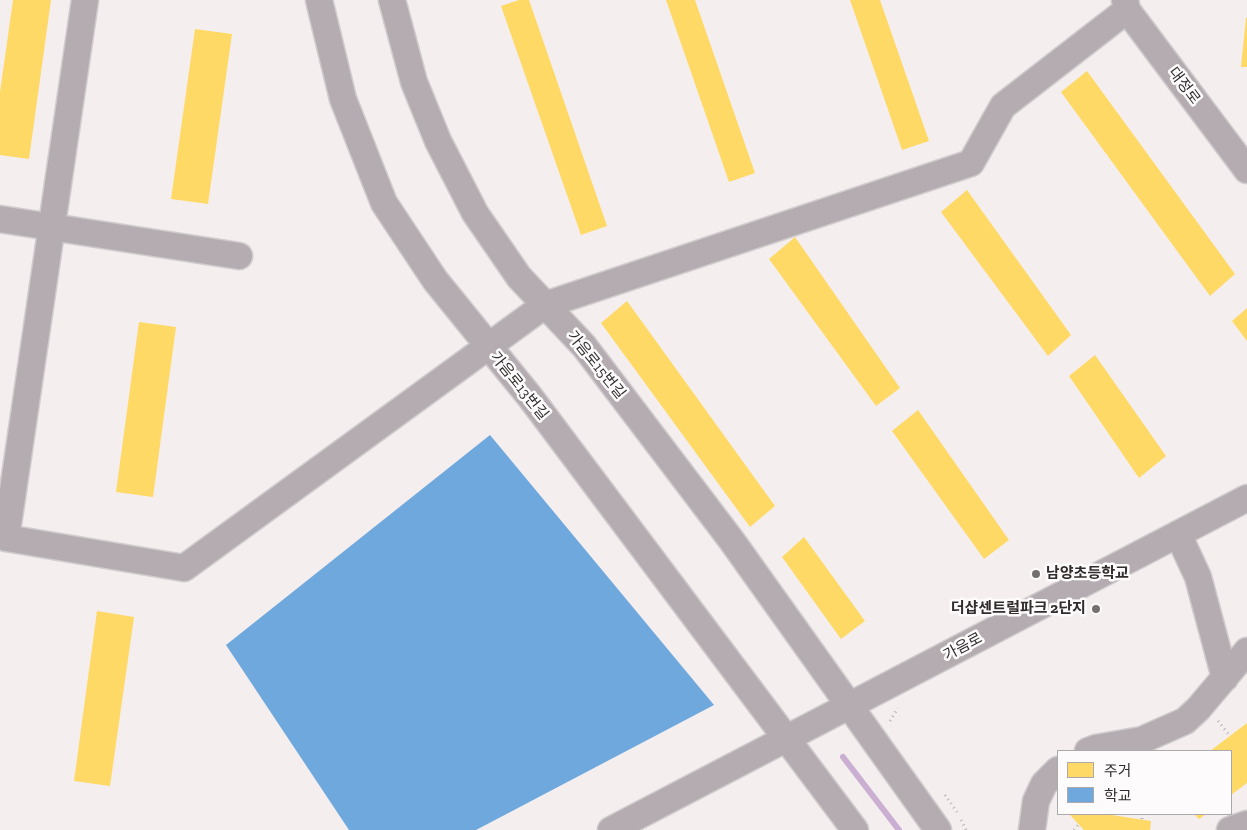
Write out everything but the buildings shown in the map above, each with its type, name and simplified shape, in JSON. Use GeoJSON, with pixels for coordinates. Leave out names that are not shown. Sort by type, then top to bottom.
{"type":"FeatureCollection","features":[{"type":"Feature","properties":{"kind":"street"},"geometry":{"type":"LineString","coordinates":[[85,0],[6,538],[184,568],[545,305],[971,163],[1003,106],[1126,5]]}},
{"type":"Feature","properties":{"kind":"street","name":"가음로13번길"},"geometry":{"type":"LineString","coordinates":[[318,0],[343,99],[384,203],[436,280],[488,348],[530,397],[790,737],[855,830]]}},
{"type":"Feature","properties":{"kind":"street","name":"가음로15번길"},"geometry":{"type":"LineString","coordinates":[[392,0],[414,82],[438,141],[475,213],[519,276],[584,346],[732,541],[845,708],[938,830]]}},
{"type":"Feature","properties":{"kind":"street","name":"대정로"},"geometry":{"type":"LineString","coordinates":[[1126,5],[1247,170]]}},
{"type":"Feature","properties":{"kind":"street"},"geometry":{"type":"LineString","coordinates":[[0,219],[239,256]]}},
{"type":"Feature","properties":{"kind":"street","name":"가음로"},"geometry":{"type":"LineString","coordinates":[[611,830],[1247,498]]}},
{"type":"Feature","properties":{"kind":"street"},"geometry":{"type":"LineString","coordinates":[[1178,534],[1198,577],[1225,678]]}},
{"type":"Feature","properties":{"kind":"street"},"geometry":{"type":"LineString","coordinates":[[1091,750],[1142,740],[1185,721],[1247,652]]}},
{"type":"Feature","properties":{"kind":"street"},"geometry":{"type":"LineString","coordinates":[[1032,830],[1036,801],[1044,784],[1057,771]]}},
{"type":"Feature","properties":{"kind":"street"},"geometry":{"type":"LineString","coordinates":[[1230,830],[1247,824]]}},
{"type":"Feature","properties":{"kind":"path"},"geometry":{"type":"LineString","coordinates":[[889,724],[890,719],[902,705]]}},
{"type":"Feature","properties":{"kind":"path"},"geometry":{"type":"LineString","coordinates":[[942,793],[952,803],[966,830]]}},
{"type":"Feature","properties":{"kind":"path"},"geometry":{"type":"LineString","coordinates":[[1142,815],[1142,820]]}},
{"type":"Feature","properties":{"kind":"path"},"geometry":{"type":"LineString","coordinates":[[1074,830],[1079,824]]}},
{"type":"Feature","properties":{"kind":"waterway"},"geometry":{"type":"LineString","coordinates":[[843,757],[899,830]]}},
{"type":"Feature","properties":{"kind":"place","name":"남양초등학교"},"geometry":{"type":"Point","coordinates":[1036,574]}},
{"type":"Feature","properties":{"kind":"place","name":"더샵센트럴파크 2단지"},"geometry":{"type":"Point","coordinates":[1096,609]}}]}
